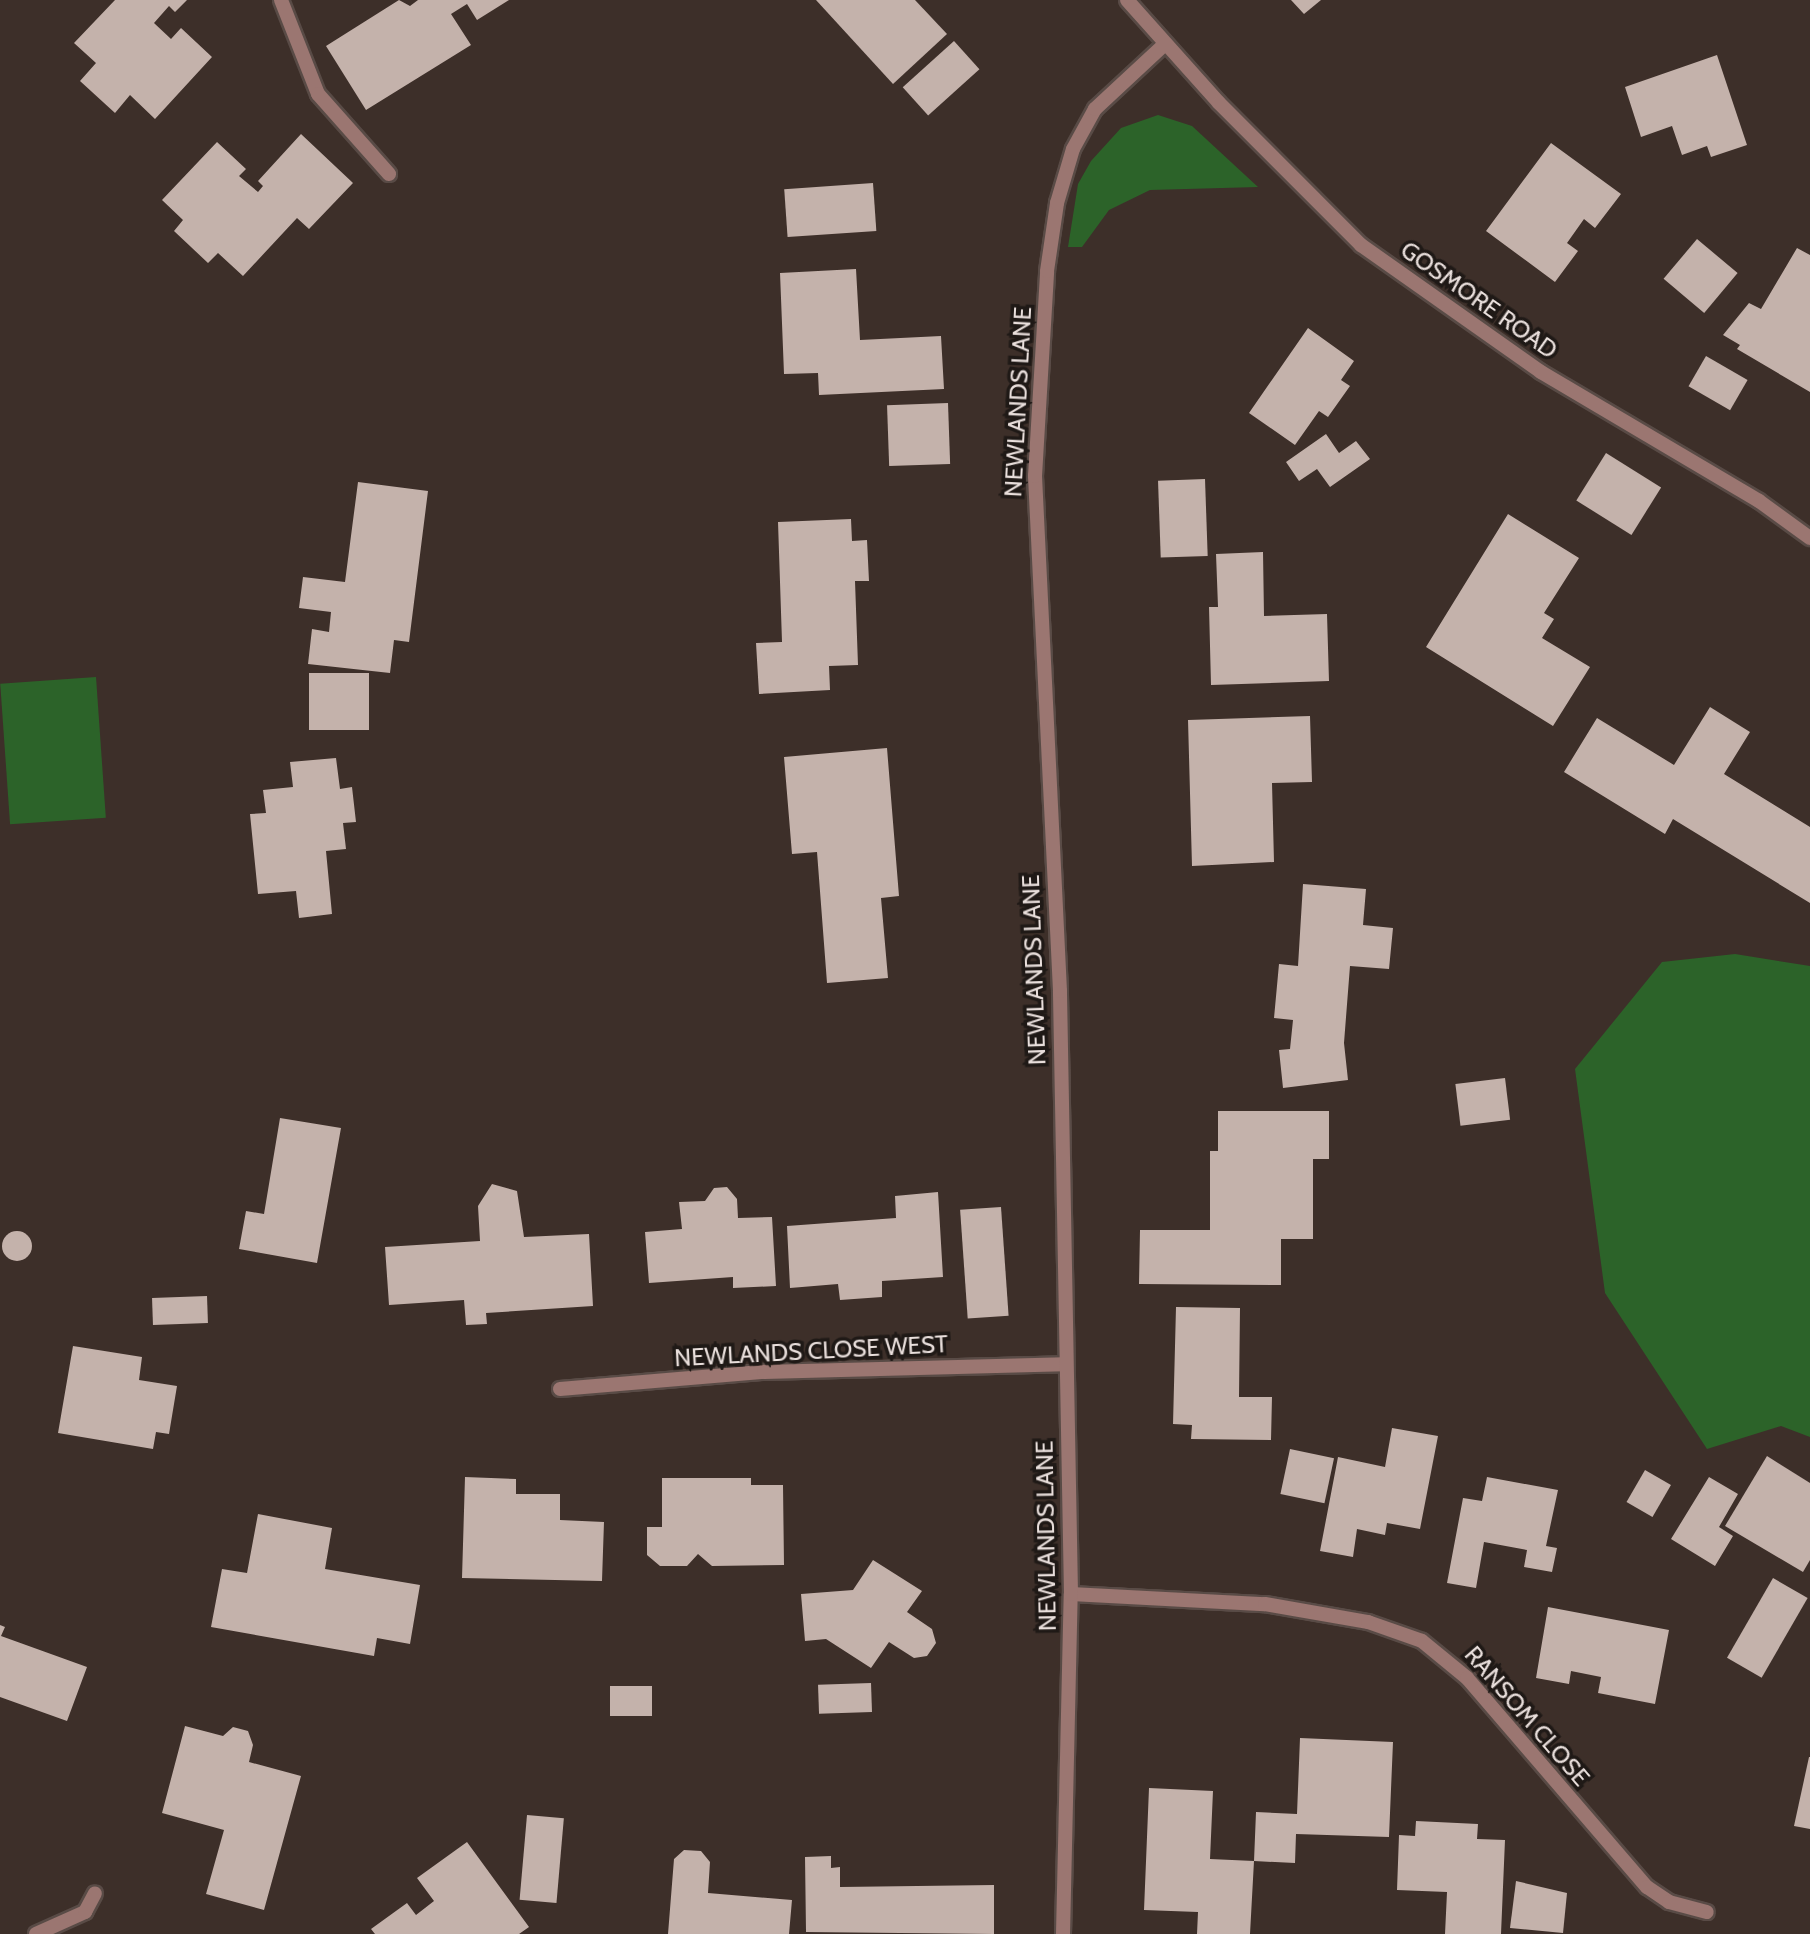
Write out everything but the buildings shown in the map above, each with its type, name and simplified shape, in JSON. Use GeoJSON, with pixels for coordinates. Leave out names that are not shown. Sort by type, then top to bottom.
{"type":"FeatureCollection","features":[{"type":"Feature","properties":{"kind":"street"},"geometry":{"type":"LineString","coordinates":[[281,0],[318,94],[389,174]]}},
{"type":"Feature","properties":{"kind":"street","name":"GOSMORE ROAD"},"geometry":{"type":"LineString","coordinates":[[1127,0],[1165,44],[1362,245],[1541,372],[1759,501],[1810,538]]}},
{"type":"Feature","properties":{"kind":"street","name":"NEWLANDS LANE"},"geometry":{"type":"LineString","coordinates":[[1063,1934],[1071,1594],[1060,991],[1035,476],[1047,271],[1057,203],[1073,149],[1095,109],[1165,44]]}},
{"type":"Feature","properties":{"kind":"street","name":"NEWLANDS CLOSE WEST"},"geometry":{"type":"LineString","coordinates":[[560,1389],[764,1371],[1065,1364]]}},
{"type":"Feature","properties":{"kind":"street","name":"RANSOM CLOSE"},"geometry":{"type":"LineString","coordinates":[[1071,1594],[1265,1604],[1368,1622],[1422,1641],[1467,1678],[1647,1887],[1669,1902],[1707,1912]]}},
{"type":"Feature","properties":{"kind":"street"},"geometry":{"type":"LineString","coordinates":[[36,1934],[85,1912],[95,1894]]}},
{"type":"Feature","properties":{"kind":"green space"},"geometry":{"type":"Polygon","coordinates":[[[1158,115],[1192,126],[1258,187],[1150,190],[1109,210],[1082,247],[1068,247],[1078,184],[1091,161],[1121,128],[1158,115]]]}},
{"type":"Feature","properties":{"kind":"green space"},"geometry":{"type":"Polygon","coordinates":[[[96,677],[106,818],[10,824],[0,684],[96,677]]]}},
{"type":"Feature","properties":{"kind":"green space"},"geometry":{"type":"Polygon","coordinates":[[[1735,954],[1810,966],[1810,1437],[1781,1426],[1707,1449],[1605,1293],[1575,1069],[1662,962],[1735,954]]]}}]}
